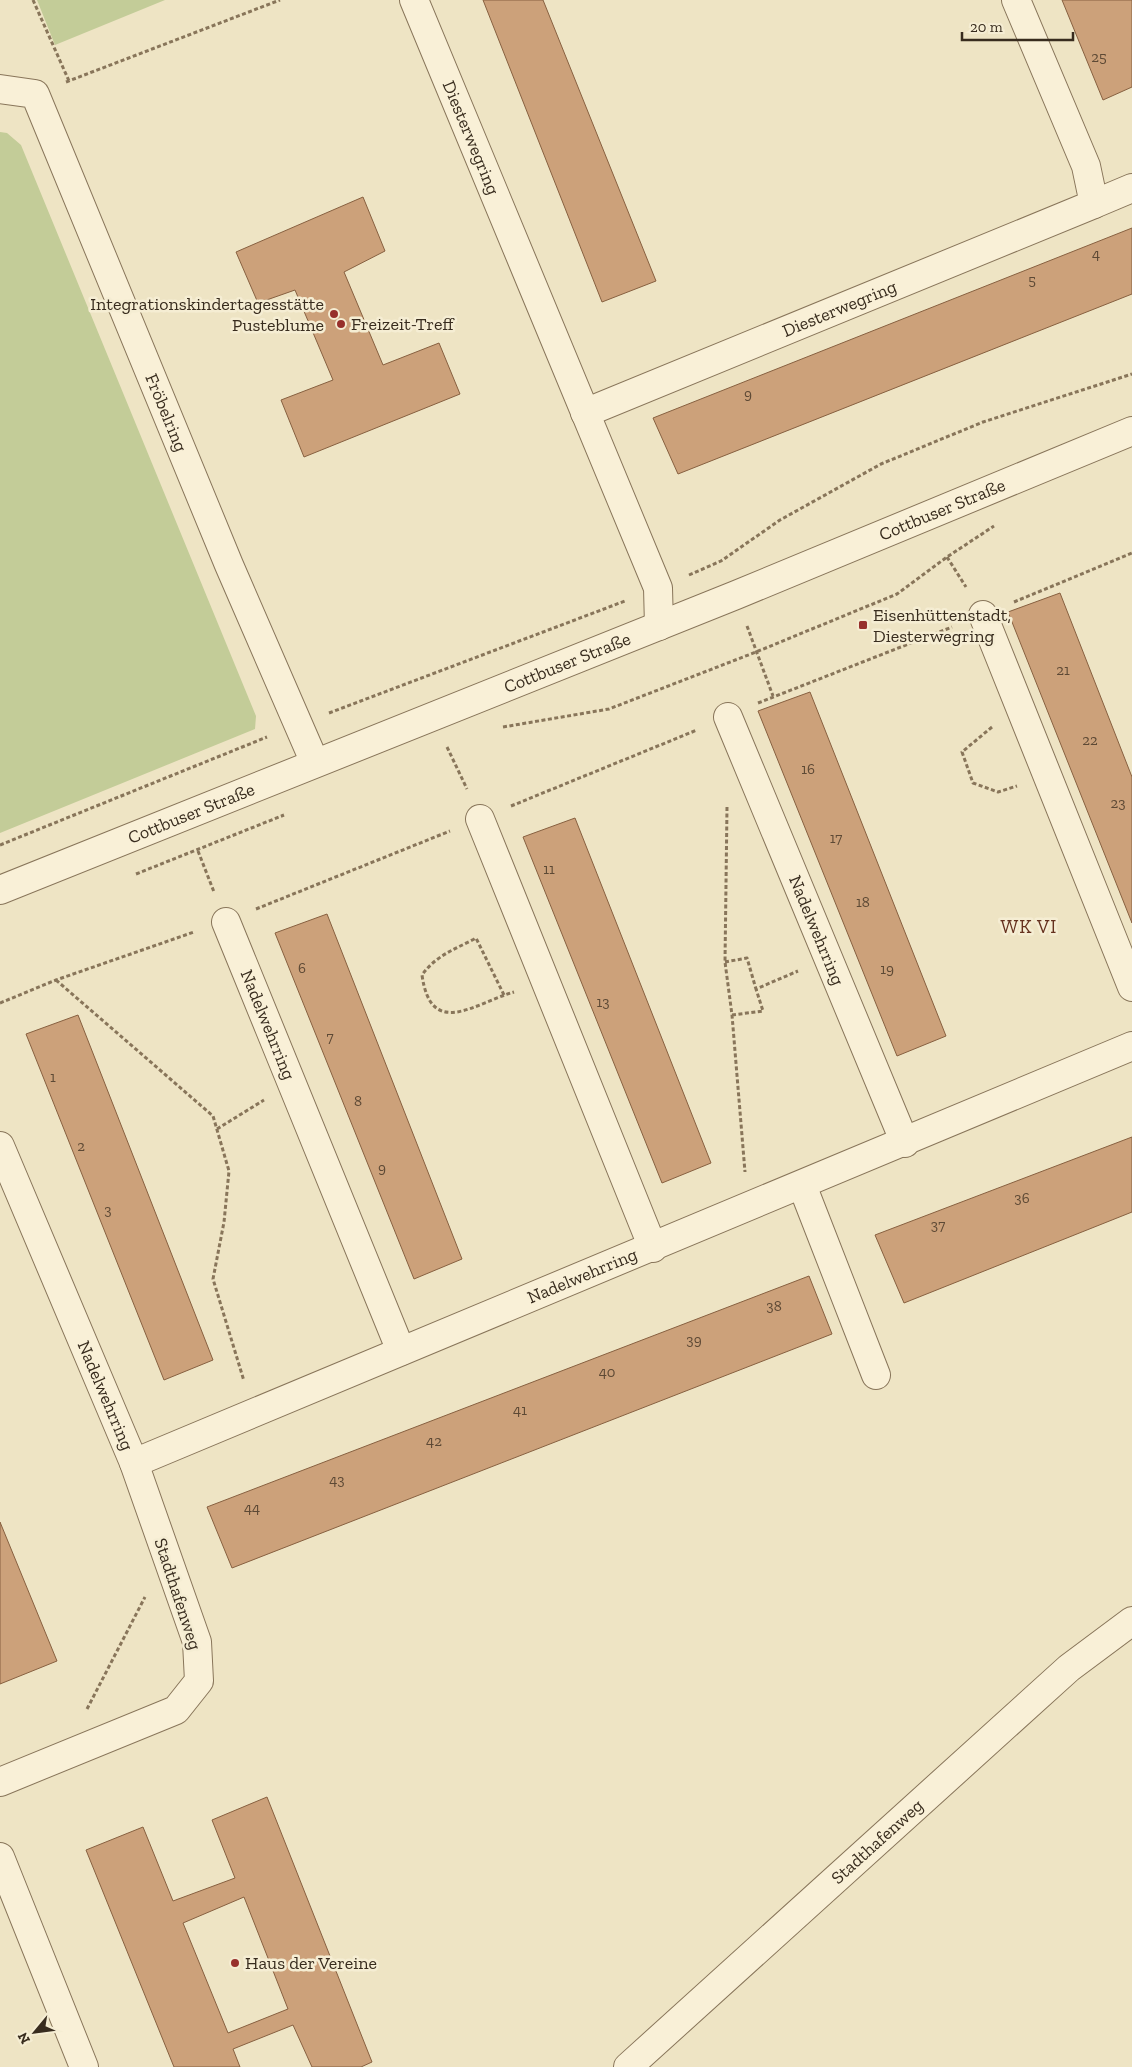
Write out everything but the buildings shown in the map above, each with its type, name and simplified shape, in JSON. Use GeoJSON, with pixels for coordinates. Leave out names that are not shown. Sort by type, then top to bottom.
{"type":"FeatureCollection","features":[{"type":"Feature","properties":{"kind":"street","name":"Diesterwegring"},"geometry":{"type":"LineString","coordinates":[[414,0],[658,588],[660,626]]}},
{"type":"Feature","properties":{"kind":"street"},"geometry":{"type":"LineString","coordinates":[[1016,0],[1086,166],[1094,204]]}},
{"type":"Feature","properties":{"kind":"street"},"geometry":{"type":"LineString","coordinates":[[0,89],[35,94]]}},
{"type":"Feature","properties":{"kind":"street","name":"Fröbelring"},"geometry":{"type":"LineString","coordinates":[[35,94],[229,565],[315,763]]}},
{"type":"Feature","properties":{"kind":"street","name":"Diesterwegring"},"geometry":{"type":"LineString","coordinates":[[585,413],[1132,188]]}},
{"type":"Feature","properties":{"kind":"street","name":"Cottbuser Straße"},"geometry":{"type":"LineString","coordinates":[[0,890],[660,626],[1132,431]]}},
{"type":"Feature","properties":{"kind":"street"},"geometry":{"type":"LineString","coordinates":[[983,615],[1132,987]]}},
{"type":"Feature","properties":{"kind":"street","name":"Nadelwehrring"},"geometry":{"type":"LineString","coordinates":[[728,717],[905,1143]]}},
{"type":"Feature","properties":{"kind":"street","name":"Nadelwehrring"},"geometry":{"type":"LineString","coordinates":[[480,819],[653,1248]]}},
{"type":"Feature","properties":{"kind":"street","name":"Nadelwehrring"},"geometry":{"type":"LineString","coordinates":[[226,922],[290,1084],[401,1351]]}},
{"type":"Feature","properties":{"kind":"street","name":"Nadelwehrring"},"geometry":{"type":"LineString","coordinates":[[0,1146],[134,1463],[905,1143],[1132,1046]]}},
{"type":"Feature","properties":{"kind":"street"},"geometry":{"type":"LineString","coordinates":[[802,1185],[876,1375]]}},
{"type":"Feature","properties":{"kind":"street","name":"Stadthafenweg"},"geometry":{"type":"LineString","coordinates":[[0,1782],[176,1710],[199,1681],[197,1642],[134,1463]]}},
{"type":"Feature","properties":{"kind":"street","name":"Stadthafenweg"},"geometry":{"type":"LineString","coordinates":[[628,2067],[1070,1668],[1132,1621]]}},
{"type":"Feature","properties":{"kind":"street"},"geometry":{"type":"LineString","coordinates":[[0,1857],[76,2064]]}},
{"type":"Feature","properties":{"kind":"path"},"geometry":{"type":"LineString","coordinates":[[33,0],[69,81]]}},
{"type":"Feature","properties":{"kind":"path"},"geometry":{"type":"LineString","coordinates":[[35,94],[280,0]]}},
{"type":"Feature","properties":{"kind":"path"},"geometry":{"type":"LineString","coordinates":[[0,845],[299,724],[658,588],[721,561],[780,520],[882,464],[983,422],[1132,374]]}},
{"type":"Feature","properties":{"kind":"path"},"geometry":{"type":"LineString","coordinates":[[495,729],[609,708],[774,645],[898,594],[947,556],[1001,522]]}},
{"type":"Feature","properties":{"kind":"path"},"geometry":{"type":"LineString","coordinates":[[0,1003],[56,980],[226,922],[728,717],[773,696],[983,615],[1132,553]]}},
{"type":"Feature","properties":{"kind":"path"},"geometry":{"type":"LineString","coordinates":[[1018,706],[962,752],[973,783],[998,792],[1046,776]]}},
{"type":"Feature","properties":{"kind":"path"},"geometry":{"type":"LineString","coordinates":[[438,750],[455,744]]}},
{"type":"Feature","properties":{"kind":"path"},"geometry":{"type":"LineString","coordinates":[[447,747],[480,819]]}},
{"type":"Feature","properties":{"kind":"path"},"geometry":{"type":"LineString","coordinates":[[727,805],[725,962],[732,1015],[748,1208]]}},
{"type":"Feature","properties":{"kind":"path"},"geometry":{"type":"LineString","coordinates":[[135,875],[290,812]]}},
{"type":"Feature","properties":{"kind":"path"},"geometry":{"type":"LineString","coordinates":[[198,851],[226,922]]}},
{"type":"Feature","properties":{"kind":"path"},"geometry":{"type":"LineString","coordinates":[[504,995],[476,938],[442,954],[422,975],[425,992],[433,1007],[449,1014],[467,1010],[504,995],[546,984]]}},
{"type":"Feature","properties":{"kind":"path"},"geometry":{"type":"LineString","coordinates":[[725,962],[747,958],[763,1011],[732,1015]]}},
{"type":"Feature","properties":{"kind":"path"},"geometry":{"type":"LineString","coordinates":[[756,989],[828,958]]}},
{"type":"Feature","properties":{"kind":"path"},"geometry":{"type":"LineString","coordinates":[[56,980],[213,1116],[229,1171],[224,1222],[213,1278],[253,1413]]}},
{"type":"Feature","properties":{"kind":"path"},"geometry":{"type":"LineString","coordinates":[[217,1129],[290,1084]]}},
{"type":"Feature","properties":{"kind":"path"},"geometry":{"type":"LineString","coordinates":[[63,1756],[166,1556]]}},
{"type":"Feature","properties":{"kind":"green space"},"geometry":{"type":"Polygon","coordinates":[[[37,0],[165,0],[55,45],[37,0]]]}},
{"type":"Feature","properties":{"kind":"green space"},"geometry":{"type":"Polygon","coordinates":[[[0,132],[7,133],[21,145],[256,716],[255,729],[0,833],[0,132]]]}},
{"type":"Feature","properties":{"kind":"place","name":"Integrationskindertagesstätte Pusteblume"},"geometry":{"type":"Point","coordinates":[334,314]}},
{"type":"Feature","properties":{"kind":"place","name":"Freizeit-Treff"},"geometry":{"type":"Point","coordinates":[341,324]}},
{"type":"Feature","properties":{"kind":"place","name":"Eisenhüttenstadt, Diesterwegring"},"geometry":{"type":"Point","coordinates":[863,625]}},
{"type":"Feature","properties":{"kind":"place","name":"Haus der Vereine"},"geometry":{"type":"Point","coordinates":[235,1963]}},
{"type":"Feature","properties":{"kind":"district","name":"WK VI"},"geometry":{"type":"Point","coordinates":[1029,926]}}]}
